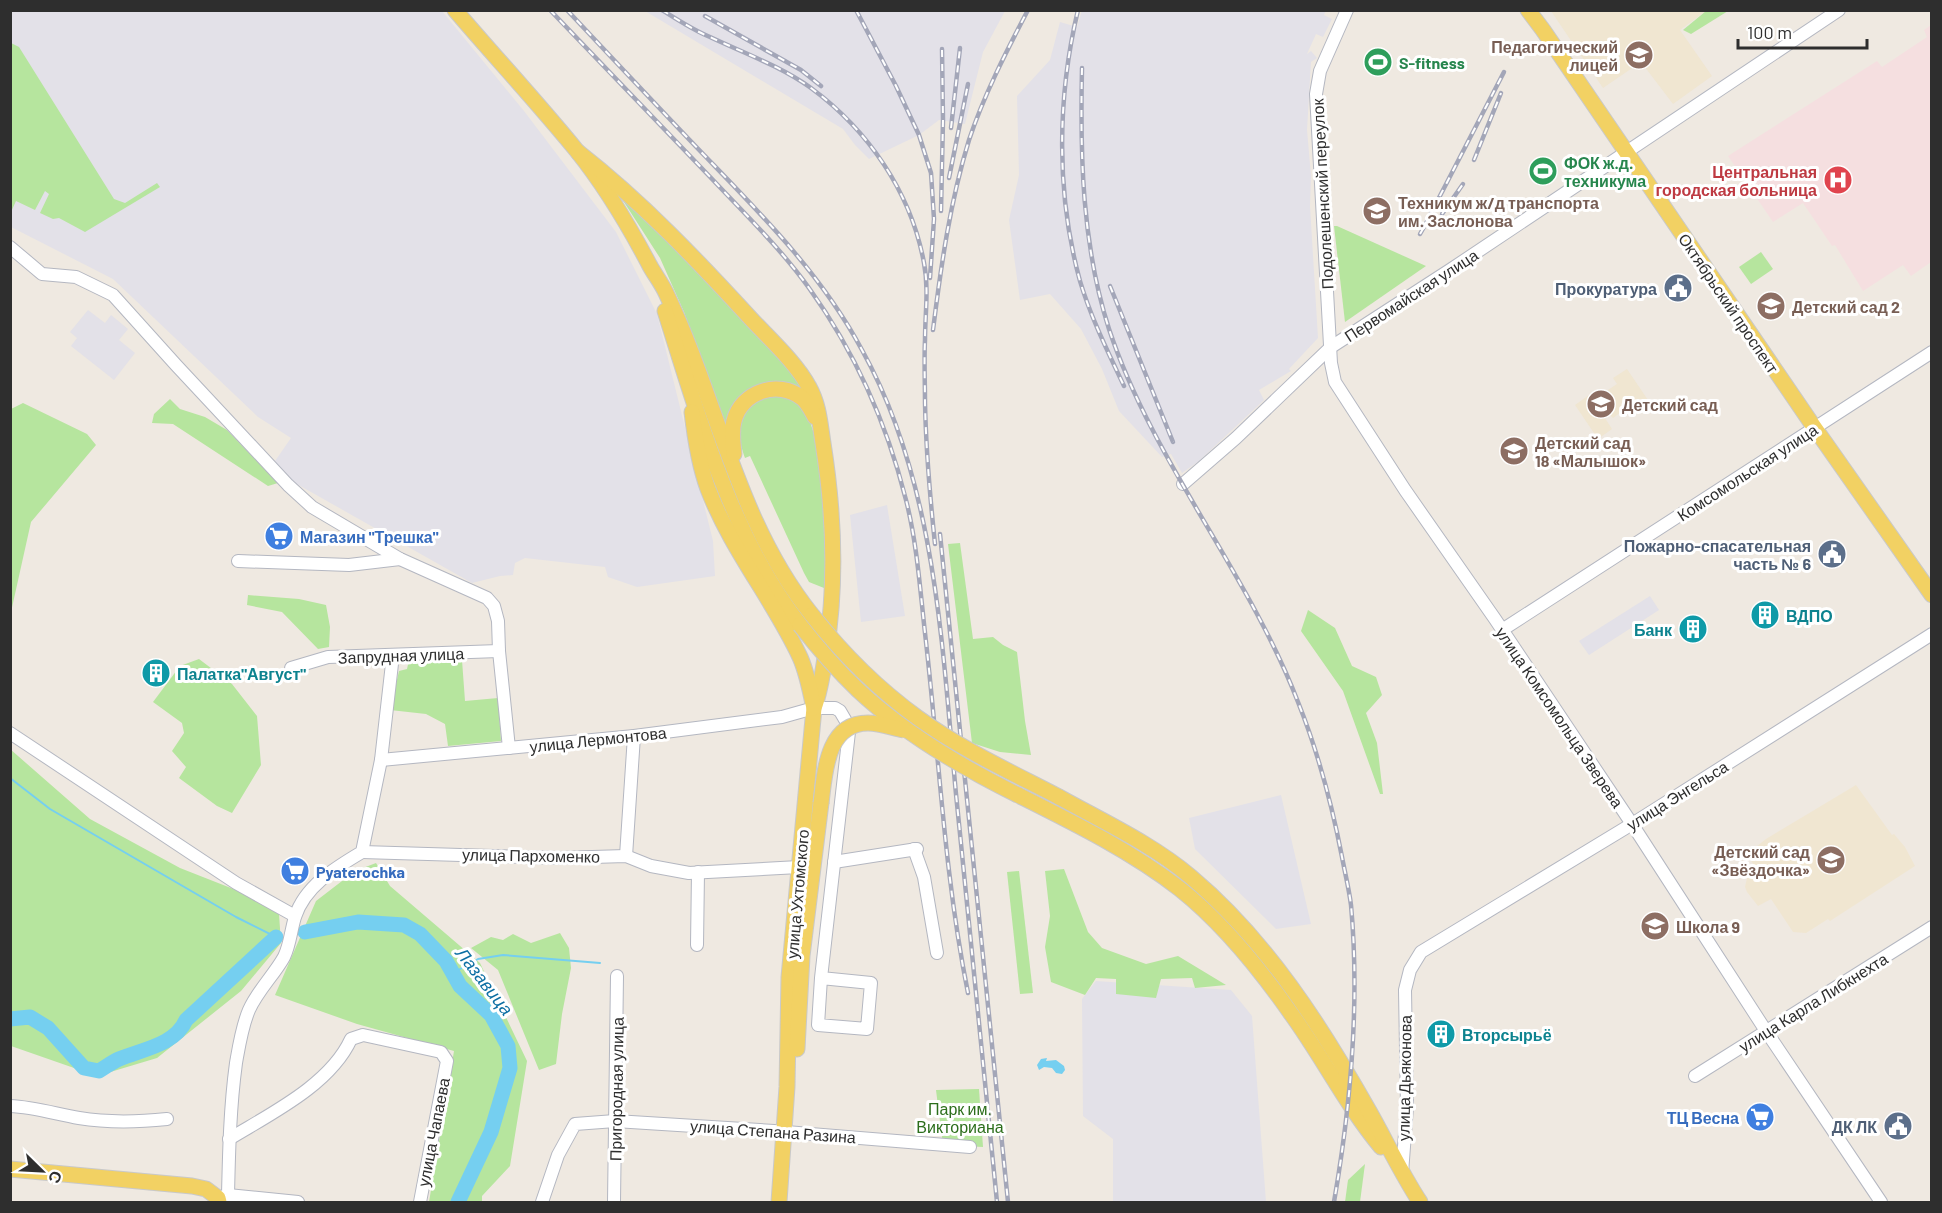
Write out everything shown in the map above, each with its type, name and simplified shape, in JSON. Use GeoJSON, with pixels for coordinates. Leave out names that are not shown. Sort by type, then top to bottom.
{"type":"FeatureCollection","features":[{"type":"Feature","properties":{"kind":"main road"},"geometry":{"type":"LineString","coordinates":[[455,10],[578,152],[615,204],[665,291],[685,336],[736,474],[773,556],[786,579],[812,615],[839,648],[868,676],[919,718],[977,754],[1147,847],[1191,877],[1244,928],[1277,967],[1306,1009],[1369,1111],[1420,1203]]}},
{"type":"Feature","properties":{"kind":"main road","name":"Октябрьский проспект"},"geometry":{"type":"LineString","coordinates":[[1528,10],[1932,595]]}},
{"type":"Feature","properties":{"kind":"main road"},"geometry":{"type":"LineString","coordinates":[[578,152],[604,172],[677,239],[791,364],[808,385],[816,401],[822,434]]}},
{"type":"Feature","properties":{"kind":"main road"},"geometry":{"type":"LineString","coordinates":[[652,268],[730,501],[760,565],[800,625],[859,691],[911,732],[972,772],[1101,838],[1161,875],[1182,891],[1228,933],[1258,968],[1293,1016],[1360,1122],[1402,1173]]}},
{"type":"Feature","properties":{"kind":"main road"},"geometry":{"type":"LineString","coordinates":[[688,380],[696,441],[708,488],[744,562],[784,626],[800,657],[814,708]]}},
{"type":"Feature","properties":{"kind":"main road"},"geometry":{"type":"LineString","coordinates":[[736,474],[732,435],[734,419],[742,405],[751,396],[761,391],[781,390],[801,397],[809,406],[822,434]]}},
{"type":"Feature","properties":{"kind":"main road","name":"улица Ухтомского"},"geometry":{"type":"LineString","coordinates":[[779,1203],[786,1087],[789,976],[814,708],[821,691],[833,588],[833,541],[822,434]]}},
{"type":"Feature","properties":{"kind":"main road"},"geometry":{"type":"LineString","coordinates":[[786,1087],[798,1045],[802,956],[821,803],[831,747],[840,734],[856,724],[867,723],[911,732]]}},
{"type":"Feature","properties":{"kind":"main road"},"geometry":{"type":"LineString","coordinates":[[10,1169],[192,1185],[206,1189],[222,1199]]}},
{"type":"Feature","properties":{"kind":"street","name":"Подолешенский переулок"},"geometry":{"type":"LineString","coordinates":[[1331,347],[1316,94],[1320,71],[1347,10]]}},
{"type":"Feature","properties":{"kind":"street","name":"Первомайская улица"},"geometry":{"type":"LineString","coordinates":[[1183,483],[1236,438],[1331,347],[1839,10]]}},
{"type":"Feature","properties":{"kind":"street"},"geometry":{"type":"LineString","coordinates":[[10,247],[42,274],[76,277],[113,296],[288,485],[312,507],[400,559],[487,598],[494,606],[498,621],[509,748]]}},
{"type":"Feature","properties":{"kind":"street","name":"улица Комсомольца Зверева"},"geometry":{"type":"LineString","coordinates":[[1331,347],[1331,363],[1335,382],[1405,490],[1632,824],[1881,1203]]}},
{"type":"Feature","properties":{"kind":"street","name":"Комсомольская улица"},"geometry":{"type":"LineString","coordinates":[[1502,630],[1932,352]]}},
{"type":"Feature","properties":{"kind":"street"},"geometry":{"type":"LineString","coordinates":[[238,561],[349,565],[400,559]]}},
{"type":"Feature","properties":{"kind":"street","name":"улица Энгельса"},"geometry":{"type":"LineString","coordinates":[[1421,952],[1632,824],[1932,634]]}},
{"type":"Feature","properties":{"kind":"street","name":"Запрудная улица"},"geometry":{"type":"LineString","coordinates":[[291,668],[328,657],[499,651]]}},
{"type":"Feature","properties":{"kind":"street"},"geometry":{"type":"LineString","coordinates":[[298,1203],[222,1199],[238,1054],[249,1011],[262,987],[285,956],[295,916],[308,893],[344,862],[362,852],[381,760],[393,655]]}},
{"type":"Feature","properties":{"kind":"street"},"geometry":{"type":"LineString","coordinates":[[814,708],[834,708],[840,711],[849,732],[821,978],[818,1025],[867,1029],[871,983],[821,978]]}},
{"type":"Feature","properties":{"kind":"street","name":"улица Лермонтова"},"geometry":{"type":"LineString","coordinates":[[381,760],[634,736],[783,717],[814,708]]}},
{"type":"Feature","properties":{"kind":"street"},"geometry":{"type":"LineString","coordinates":[[10,733],[236,883],[295,916]]}},
{"type":"Feature","properties":{"kind":"street"},"geometry":{"type":"LineString","coordinates":[[626,856],[634,736]]}},
{"type":"Feature","properties":{"kind":"street"},"geometry":{"type":"LineString","coordinates":[[834,862],[916,849],[924,877],[937,953]]}},
{"type":"Feature","properties":{"kind":"street","name":"улица Пархоменко"},"geometry":{"type":"LineString","coordinates":[[362,852],[559,858],[626,856],[651,866],[689,873],[800,867]]}},
{"type":"Feature","properties":{"kind":"street"},"geometry":{"type":"LineString","coordinates":[[697,945],[698,872]]}},
{"type":"Feature","properties":{"kind":"street","name":"улица Карла Либкнехта"},"geometry":{"type":"LineString","coordinates":[[1695,1076],[1932,927]]}},
{"type":"Feature","properties":{"kind":"street","name":"улица Дьяконова"},"geometry":{"type":"LineString","coordinates":[[1402,1173],[1407,1107],[1405,990],[1410,970],[1421,952]]}},
{"type":"Feature","properties":{"kind":"street","name":"Пригородная улица"},"geometry":{"type":"LineString","coordinates":[[614,1203],[617,976]]}},
{"type":"Feature","properties":{"kind":"street","name":"улица Чапаева"},"geometry":{"type":"LineString","coordinates":[[229,1139],[281,1108],[315,1082],[332,1068],[345,1052],[351,1039],[363,1035],[441,1052],[447,1061],[420,1203]]}},
{"type":"Feature","properties":{"kind":"street"},"geometry":{"type":"LineString","coordinates":[[10,1106],[30,1107],[80,1118],[134,1123],[167,1119]]}},
{"type":"Feature","properties":{"kind":"street","name":"улица Степана Разина"},"geometry":{"type":"LineString","coordinates":[[542,1203],[558,1155],[575,1124],[615,1121],[970,1147]]}},
{"type":"Feature","properties":{"kind":"shaded area"},"geometry":{"type":"Polygon","coordinates":[[[1082,10],[1326,10],[1324,15],[1332,19],[1323,37],[1316,34],[1307,54],[1311,51],[1317,58],[1311,62],[1307,130],[1318,338],[1289,369],[1291,371],[1259,390],[1264,400],[1199,461],[1182,473],[1171,454],[1162,457],[1119,411],[1102,369],[1081,329],[1050,294],[1020,300],[1009,220],[1019,175],[1017,96],[1050,60],[1060,22],[1077,27],[1082,10]]]}},
{"type":"Feature","properties":{"kind":"shaded area"},"geometry":{"type":"Polygon","coordinates":[[[10,11],[442,11],[524,111],[616,232],[657,314],[713,541],[715,576],[637,587],[608,577],[605,567],[525,558],[515,563],[513,575],[472,583],[288,479],[275,461],[291,438],[258,417],[113,279],[11,227],[10,11]]]}},
{"type":"Feature","properties":{"kind":"shaded area"},"geometry":{"type":"Polygon","coordinates":[[[645,11],[1005,11],[983,52],[965,124],[939,120],[919,135],[869,159],[843,129],[645,11]]]}},
{"type":"Feature","properties":{"kind":"shaded area","name":"Педагогический лицей"},"geometry":{"type":"Polygon","coordinates":[[[1551,11],[1706,11],[1680,30],[1712,76],[1673,104],[1641,62],[1603,88],[1551,11]]]}},
{"type":"Feature","properties":{"kind":"shaded area","name":"Центральная городская больница"},"geometry":{"type":"Polygon","coordinates":[[[1931,25],[1931,262],[1911,276],[1903,265],[1863,291],[1835,245],[1832,246],[1803,203],[1773,222],[1728,156],[1877,61],[1882,67],[1927,37],[1924,30],[1931,25]]]}},
{"type":"Feature","properties":{"kind":"shaded area"},"geometry":{"type":"Polygon","coordinates":[[[88,310],[105,323],[111,315],[128,329],[119,340],[135,353],[114,380],[71,346],[77,338],[70,332],[88,310]]]}},
{"type":"Feature","properties":{"kind":"shaded area","name":"Детский сад"},"geometry":{"type":"Polygon","coordinates":[[[1627,369],[1650,403],[1635,413],[1628,402],[1623,405],[1625,409],[1613,418],[1610,415],[1605,418],[1612,429],[1598,439],[1575,405],[1589,395],[1593,400],[1617,384],[1613,378],[1627,369]]]}},
{"type":"Feature","properties":{"kind":"shaded area"},"geometry":{"type":"Polygon","coordinates":[[[887,505],[905,616],[861,622],[850,515],[887,505]]]}},
{"type":"Feature","properties":{"kind":"shaded area"},"geometry":{"type":"Polygon","coordinates":[[[1650,596],[1659,610],[1589,655],[1579,641],[1650,596]]]}},
{"type":"Feature","properties":{"kind":"shaded area","name":"Детский сад «Звёздочка»"},"geometry":{"type":"Polygon","coordinates":[[[1856,785],[1892,835],[1894,834],[1905,847],[1915,866],[1830,921],[1828,919],[1806,933],[1793,932],[1771,899],[1758,906],[1747,892],[1745,887],[1747,878],[1757,870],[1747,854],[1766,839],[1856,785]]]}},
{"type":"Feature","properties":{"kind":"shaded area"},"geometry":{"type":"Polygon","coordinates":[[[1281,795],[1311,924],[1276,929],[1195,849],[1189,818],[1281,795]]]}},
{"type":"Feature","properties":{"kind":"shaded area"},"geometry":{"type":"Polygon","coordinates":[[[1096,981],[1231,990],[1252,1016],[1266,1202],[1113,1202],[1113,1139],[1083,1116],[1082,999],[1096,981]]]}},
{"type":"Feature","properties":{"kind":"green space"},"geometry":{"type":"Polygon","coordinates":[[[1706,11],[1728,11],[1691,34],[1683,30],[1706,11]]]}},
{"type":"Feature","properties":{"kind":"green space"},"geometry":{"type":"Polygon","coordinates":[[[11,43],[19,47],[114,199],[125,203],[157,183],[160,187],[85,232],[59,218],[53,219],[40,213],[49,194],[45,191],[35,210],[16,201],[11,212],[11,43]]]}},
{"type":"Feature","properties":{"kind":"green space"},"geometry":{"type":"Polygon","coordinates":[[[613,185],[791,370],[808,395],[765,385],[726,432],[684,312],[660,258],[613,185]]]}},
{"type":"Feature","properties":{"kind":"green space"},"geometry":{"type":"Polygon","coordinates":[[[1334,226],[1337,226],[1426,266],[1345,322],[1334,226]]]}},
{"type":"Feature","properties":{"kind":"green space"},"geometry":{"type":"Polygon","coordinates":[[[1761,252],[1773,269],[1751,284],[1739,267],[1761,252]]]}},
{"type":"Feature","properties":{"kind":"green space"},"geometry":{"type":"Polygon","coordinates":[[[773,394],[799,403],[808,418],[815,438],[820,463],[825,518],[827,587],[824,588],[809,582],[750,456],[745,458],[741,444],[738,429],[744,408],[750,403],[773,394]]]}},
{"type":"Feature","properties":{"kind":"green space"},"geometry":{"type":"Polygon","coordinates":[[[170,399],[180,409],[205,417],[227,430],[278,483],[268,486],[173,424],[152,423],[154,414],[170,399]]]}},
{"type":"Feature","properties":{"kind":"green space"},"geometry":{"type":"Polygon","coordinates":[[[23,403],[87,434],[96,445],[31,522],[11,612],[11,409],[23,403]]]}},
{"type":"Feature","properties":{"kind":"green space"},"geometry":{"type":"Polygon","coordinates":[[[960,543],[973,639],[993,637],[1017,652],[1031,755],[1000,752],[972,743],[948,544],[960,543]]]}},
{"type":"Feature","properties":{"kind":"green space"},"geometry":{"type":"Polygon","coordinates":[[[248,595],[299,599],[326,605],[330,627],[329,647],[318,649],[282,612],[247,605],[248,595]]]}},
{"type":"Feature","properties":{"kind":"green space"},"geometry":{"type":"Polygon","coordinates":[[[1308,610],[1335,628],[1352,666],[1376,677],[1382,695],[1366,713],[1377,743],[1383,794],[1380,794],[1343,691],[1301,631],[1308,610]]]}},
{"type":"Feature","properties":{"kind":"green space"},"geometry":{"type":"Polygon","coordinates":[[[199,659],[232,684],[257,716],[261,765],[232,813],[217,806],[179,778],[186,767],[172,751],[184,733],[182,723],[153,702],[180,666],[199,659]]]}},
{"type":"Feature","properties":{"kind":"green space"},"geometry":{"type":"Polygon","coordinates":[[[409,660],[462,660],[465,701],[498,698],[501,741],[448,746],[445,724],[426,714],[390,710],[399,671],[407,669],[409,660]]]}},
{"type":"Feature","properties":{"kind":"green space"},"geometry":{"type":"Polygon","coordinates":[[[10,749],[90,819],[180,868],[241,892],[279,914],[281,943],[241,991],[157,1058],[97,1076],[11,1046],[10,749]]]}},
{"type":"Feature","properties":{"kind":"green space"},"geometry":{"type":"Polygon","coordinates":[[[1067,809],[1127,843],[1155,862],[1208,903],[1233,926],[1256,951],[1285,989],[1338,1070],[1239,938],[1066,813],[1067,809]]]}},
{"type":"Feature","properties":{"kind":"green space"},"geometry":{"type":"Polygon","coordinates":[[[376,863],[390,886],[480,963],[527,1061],[510,1166],[482,1196],[482,1202],[429,1202],[454,1051],[357,1024],[275,995],[316,901],[355,871],[376,863]]]}},
{"type":"Feature","properties":{"kind":"green space"},"geometry":{"type":"Polygon","coordinates":[[[1064,869],[1088,932],[1102,948],[1146,964],[1178,956],[1226,985],[1195,988],[1192,978],[1161,979],[1156,998],[1116,994],[1116,979],[1096,978],[1085,995],[1051,982],[1045,947],[1050,916],[1045,871],[1064,869]]]}},
{"type":"Feature","properties":{"kind":"green space"},"geometry":{"type":"Polygon","coordinates":[[[1019,871],[1033,993],[1020,994],[1007,872],[1019,871]]]}},
{"type":"Feature","properties":{"kind":"green space"},"geometry":{"type":"Polygon","coordinates":[[[560,933],[569,948],[571,968],[556,1064],[539,1070],[498,970],[471,948],[491,937],[503,940],[513,934],[531,943],[560,933]]]}},
{"type":"Feature","properties":{"kind":"green space","name":"Парк им. Викториана"},"geometry":{"type":"Polygon","coordinates":[[[979,1089],[983,1147],[943,1145],[936,1090],[979,1089]]]}},
{"type":"Feature","properties":{"kind":"green space"},"geometry":{"type":"Polygon","coordinates":[[[1365,1164],[1360,1202],[1345,1202],[1348,1180],[1365,1164]]]}},
{"type":"Feature","properties":{"kind":"water"},"geometry":{"type":"Polygon","coordinates":[[[1047,1058],[1046,1061],[1056,1060],[1064,1066],[1065,1070],[1062,1074],[1056,1073],[1052,1068],[1044,1067],[1039,1070],[1037,1065],[1041,1059],[1047,1058]]]}},
{"type":"Feature","properties":{"kind":"waterway"},"geometry":{"type":"LineString","coordinates":[[10,778],[50,809],[236,917],[276,937]]}},
{"type":"Feature","properties":{"kind":"waterway","name":"Лазавица"},"geometry":{"type":"LineString","coordinates":[[305,932],[358,922],[404,925],[420,934],[446,961],[460,986],[491,1015],[508,1046],[510,1068],[491,1132],[458,1202]]}},
{"type":"Feature","properties":{"kind":"waterway","name":"Лазавица"},"geometry":{"type":"LineString","coordinates":[[10,1019],[30,1017],[48,1028],[84,1068],[99,1071],[116,1060],[157,1045],[174,1035],[186,1020],[276,937]]}},
{"type":"Feature","properties":{"kind":"waterway"},"geometry":{"type":"LineString","coordinates":[[453,973],[478,959],[503,955],[600,963]]}},
{"type":"Feature","properties":{"kind":"railway"},"geometry":{"type":"LineString","coordinates":[[550,10],[775,246],[826,312],[868,390],[898,472],[916,549],[953,903],[968,993]]}},
{"type":"Feature","properties":{"kind":"railway"},"geometry":{"type":"LineString","coordinates":[[567,10],[748,200],[810,271],[829,296],[862,350],[887,401],[906,455],[921,510],[940,623],[997,1202]]}},
{"type":"Feature","properties":{"kind":"railway"},"geometry":{"type":"LineString","coordinates":[[662,10],[686,25],[774,66],[811,88],[851,123],[884,165],[898,188],[918,237],[924,263],[927,292],[925,356],[928,474],[935,544]]}},
{"type":"Feature","properties":{"kind":"railway"},"geometry":{"type":"LineString","coordinates":[[856,10],[919,135],[931,173],[934,219],[930,278]]}},
{"type":"Feature","properties":{"kind":"railway"},"geometry":{"type":"LineString","coordinates":[[933,330],[951,210],[962,163],[988,90],[1028,10]]}},
{"type":"Feature","properties":{"kind":"railway"},"geometry":{"type":"LineString","coordinates":[[1078,10],[1071,43],[1063,111],[1063,180],[1067,214],[1072,248],[1084,295],[1124,386]]}},
{"type":"Feature","properties":{"kind":"railway"},"geometry":{"type":"LineString","coordinates":[[705,16],[801,70],[821,86]]}},
{"type":"Feature","properties":{"kind":"railway"},"geometry":{"type":"LineString","coordinates":[[951,128],[960,48]]}},
{"type":"Feature","properties":{"kind":"railway"},"geometry":{"type":"LineString","coordinates":[[941,211],[942,49]]}},
{"type":"Feature","properties":{"kind":"railway"},"geometry":{"type":"LineString","coordinates":[[1082,68],[1083,167],[1088,233],[1093,265],[1109,329],[1150,425],[1254,608],[1277,654],[1312,740],[1334,818],[1351,905],[1355,979],[1349,1091],[1334,1202]]}},
{"type":"Feature","properties":{"kind":"railway"},"geometry":{"type":"LineString","coordinates":[[1427,221],[1504,72]]}},
{"type":"Feature","properties":{"kind":"railway"},"geometry":{"type":"LineString","coordinates":[[949,178],[968,84]]}},
{"type":"Feature","properties":{"kind":"railway"},"geometry":{"type":"LineString","coordinates":[[1474,160],[1501,93]]}},
{"type":"Feature","properties":{"kind":"railway"},"geometry":{"type":"LineString","coordinates":[[1442,214],[1463,184]]}},
{"type":"Feature","properties":{"kind":"railway"},"geometry":{"type":"LineString","coordinates":[[1420,234],[1432,213]]}},
{"type":"Feature","properties":{"kind":"railway"},"geometry":{"type":"LineString","coordinates":[[1110,286],[1173,442]]}},
{"type":"Feature","properties":{"kind":"railway"},"geometry":{"type":"LineString","coordinates":[[940,534],[1008,1202]]}},
{"type":"Feature","properties":{"kind":"place","name":"Педагогический лицей"},"geometry":{"type":"Point","coordinates":[1639,55]}},
{"type":"Feature","properties":{"kind":"place","name":"S-fitness"},"geometry":{"type":"Point","coordinates":[1378,62]}},
{"type":"Feature","properties":{"kind":"place","name":"ФОК ж.д. техникума"},"geometry":{"type":"Point","coordinates":[1543,171]}},
{"type":"Feature","properties":{"kind":"place","name":"Центральная городская больница"},"geometry":{"type":"Point","coordinates":[1838,180]}},
{"type":"Feature","properties":{"kind":"place","name":"Техникум ж/д транспорта им. Заслонова"},"geometry":{"type":"Point","coordinates":[1377,211]}},
{"type":"Feature","properties":{"kind":"place","name":"Прокуратура"},"geometry":{"type":"Point","coordinates":[1678,288]}},
{"type":"Feature","properties":{"kind":"place","name":"Детский сад 2"},"geometry":{"type":"Point","coordinates":[1771,306]}},
{"type":"Feature","properties":{"kind":"place","name":"Детский сад"},"geometry":{"type":"Point","coordinates":[1601,404]}},
{"type":"Feature","properties":{"kind":"place","name":"Детский сад 18 «Малышок»"},"geometry":{"type":"Point","coordinates":[1514,451]}},
{"type":"Feature","properties":{"kind":"place","name":"Магазин \"Трешка\""},"geometry":{"type":"Point","coordinates":[279,536]}},
{"type":"Feature","properties":{"kind":"place","name":"Пожарно-спасательная часть № 6"},"geometry":{"type":"Point","coordinates":[1832,554]}},
{"type":"Feature","properties":{"kind":"place","name":"ВДПО"},"geometry":{"type":"Point","coordinates":[1765,615]}},
{"type":"Feature","properties":{"kind":"place","name":"Банк"},"geometry":{"type":"Point","coordinates":[1693,629]}},
{"type":"Feature","properties":{"kind":"place","name":"Палатка\"Август\""},"geometry":{"type":"Point","coordinates":[156,673]}},
{"type":"Feature","properties":{"kind":"place","name":"Детский сад «Звёздочка»"},"geometry":{"type":"Point","coordinates":[1831,860]}},
{"type":"Feature","properties":{"kind":"place","name":"Pyaterochka"},"geometry":{"type":"Point","coordinates":[295,871]}},
{"type":"Feature","properties":{"kind":"place","name":"Школа 9"},"geometry":{"type":"Point","coordinates":[1655,926]}},
{"type":"Feature","properties":{"kind":"place","name":"Вторсырьё"},"geometry":{"type":"Point","coordinates":[1441,1034]}},
{"type":"Feature","properties":{"kind":"place","name":"ТЦ Весна"},"geometry":{"type":"Point","coordinates":[1760,1117]}},
{"type":"Feature","properties":{"kind":"place","name":"ДК ЛК"},"geometry":{"type":"Point","coordinates":[1898,1126]}}]}
